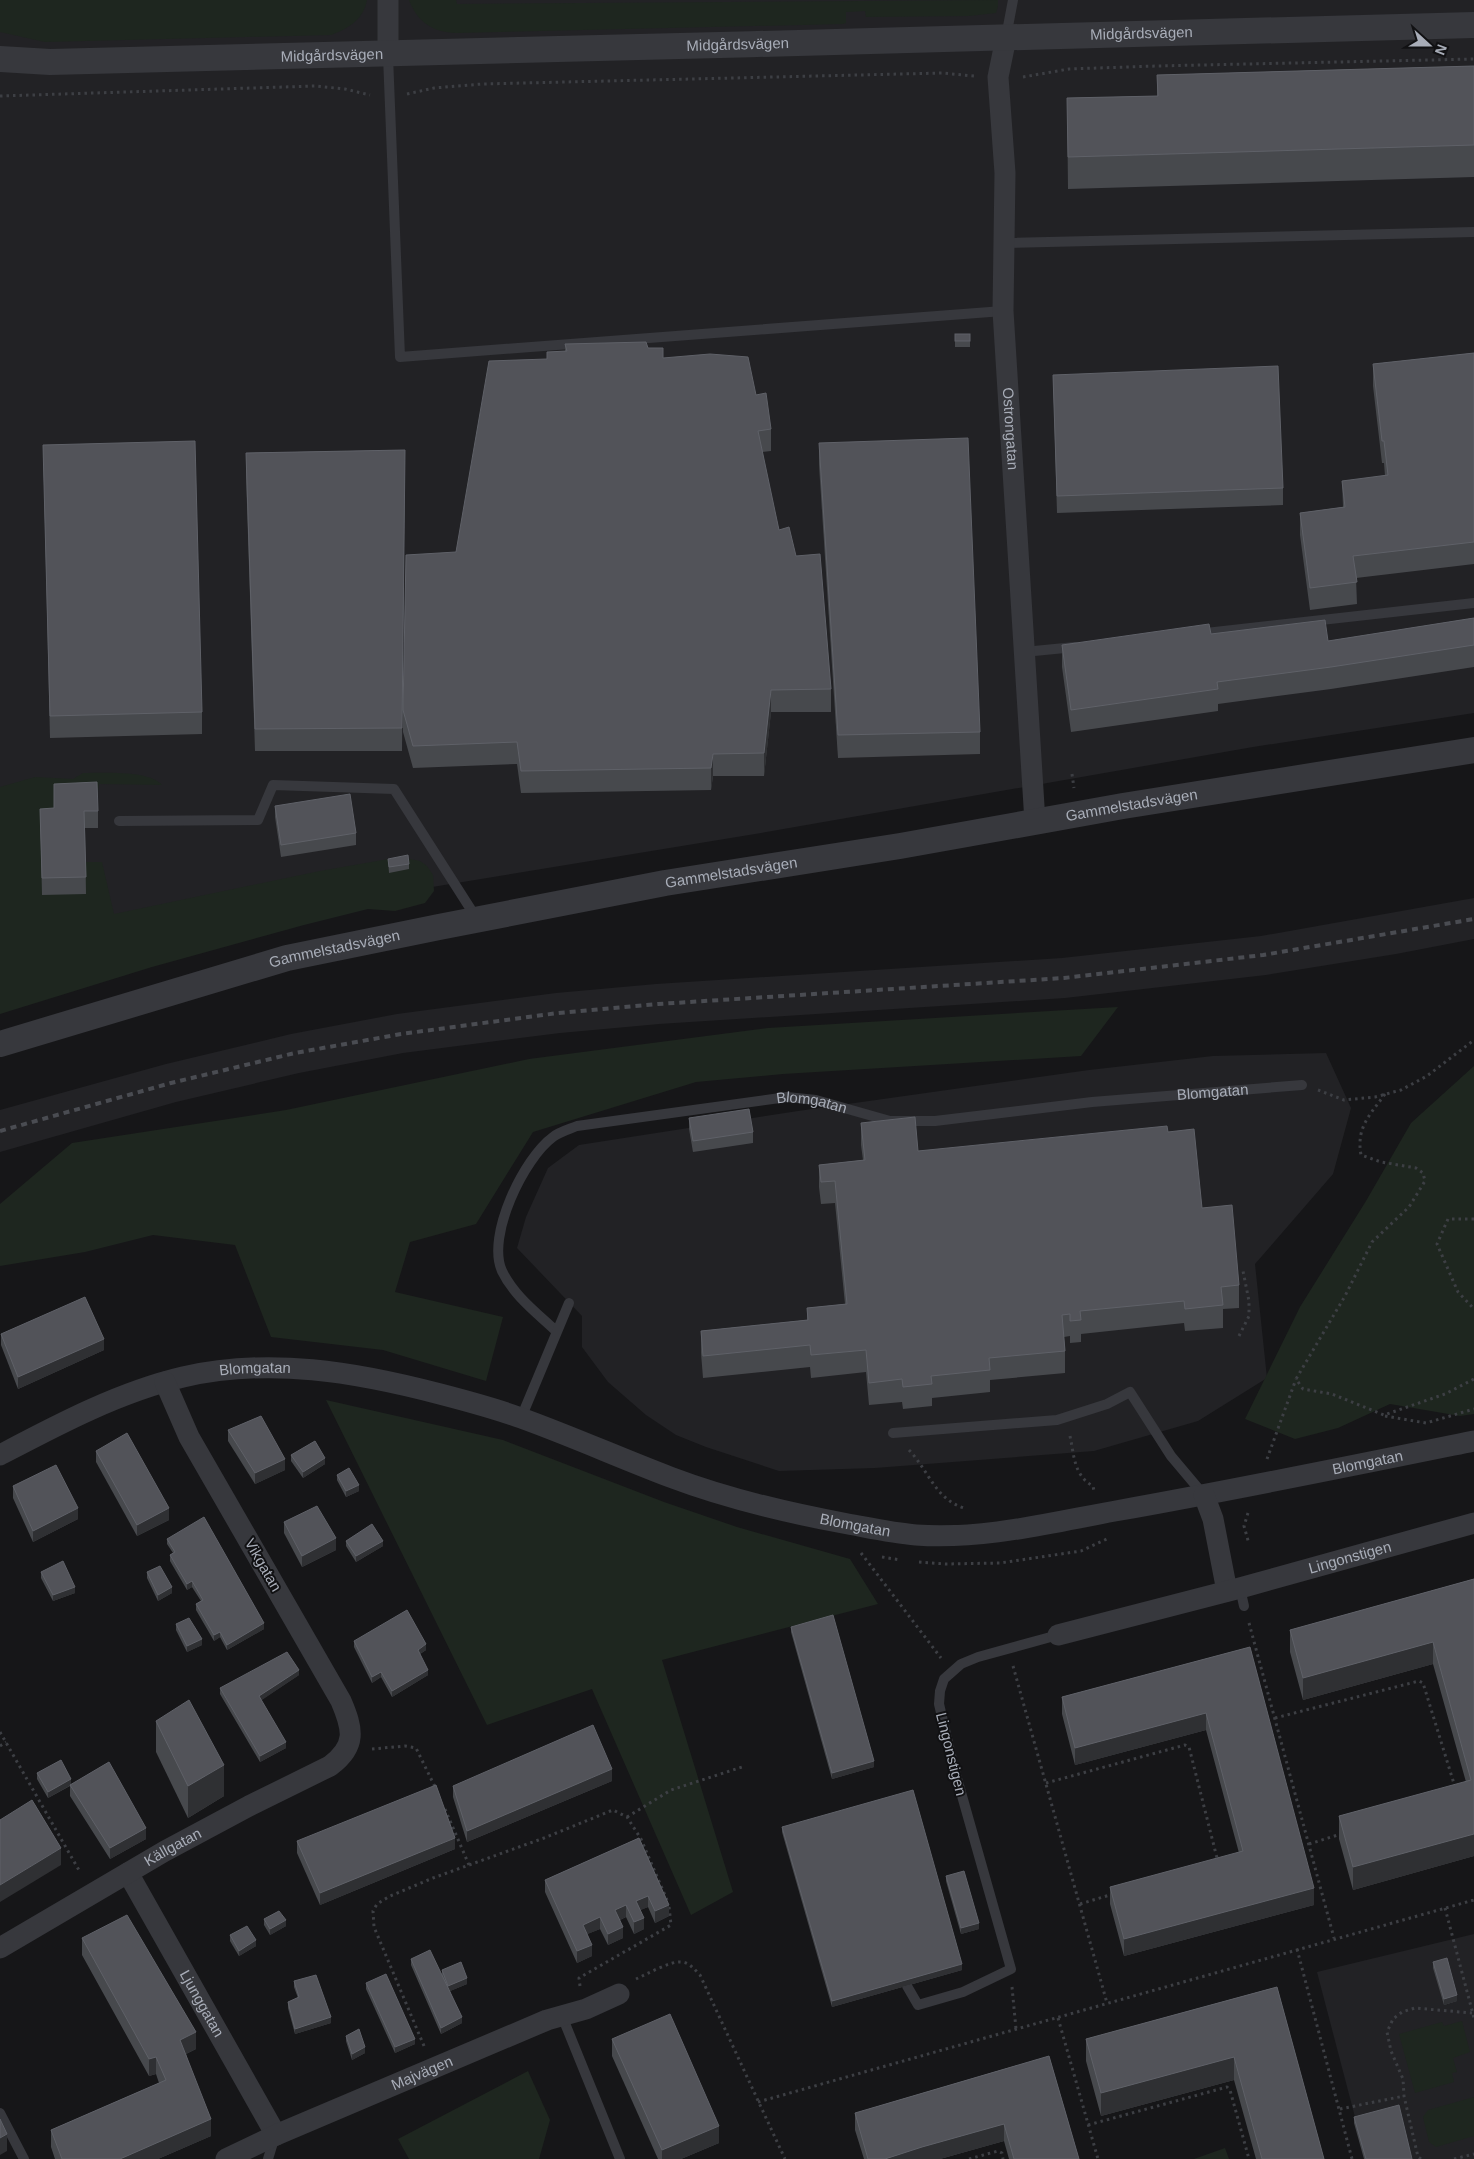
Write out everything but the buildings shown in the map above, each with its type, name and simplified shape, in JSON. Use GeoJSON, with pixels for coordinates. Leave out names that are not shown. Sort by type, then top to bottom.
{"type":"FeatureCollection","features":[{"type":"Feature","properties":{"kind":"street"},"geometry":{"type":"LineString","coordinates":[[388,0],[388,54]]}},
{"type":"Feature","properties":{"kind":"street","name":"Midgårdsvägen"},"geometry":{"type":"LineString","coordinates":[[0,59],[50,62],[1474,25]]}},
{"type":"Feature","properties":{"kind":"street","name":"Ostrongatan"},"geometry":{"type":"LineString","coordinates":[[1006,38],[998,77],[1005,173],[1003,311],[1035,822]]}},
{"type":"Feature","properties":{"kind":"street","name":"Gammelstadsvägen"},"geometry":{"type":"LineString","coordinates":[[0,1044],[287,958],[478,919],[665,883],[900,846],[1133,804],[1474,750]]}},
{"type":"Feature","properties":{"kind":"street","name":"Blomgatan"},"geometry":{"type":"LineString","coordinates":[[0,1455],[102,1406],[184,1376],[244,1368],[323,1370],[410,1386],[488,1406],[673,1478],[799,1515],[915,1535],[961,1536],[1003,1532],[1204,1495],[1474,1441]]}},
{"type":"Feature","properties":{"kind":"street","name":"Vikgatan"},"geometry":{"type":"LineString","coordinates":[[165,1382],[189,1437],[341,1701],[350,1721],[351,1735],[356,1749]]}},
{"type":"Feature","properties":{"kind":"street"},"geometry":{"type":"LineString","coordinates":[[1204,1495],[1237,1595]]}},
{"type":"Feature","properties":{"kind":"street","name":"Lingonstigen"},"geometry":{"type":"LineString","coordinates":[[1058,1635],[1237,1595],[1474,1523]]}},
{"type":"Feature","properties":{"kind":"street","name":"Källgatan"},"geometry":{"type":"LineString","coordinates":[[0,1948],[128,1873],[249,1806],[330,1766],[356,1749]]}},
{"type":"Feature","properties":{"kind":"street","name":"Ljunggatan"},"geometry":{"type":"LineString","coordinates":[[128,1873],[276,2135]]}},
{"type":"Feature","properties":{"kind":"street","name":"Majvägen"},"geometry":{"type":"LineString","coordinates":[[226,2159],[276,2135],[547,2020],[586,2009],[619,1994]]}},
{"type":"Feature","properties":{"kind":"lane"},"geometry":{"type":"LineString","coordinates":[[1006,38],[1013,0]]}},
{"type":"Feature","properties":{"kind":"lane"},"geometry":{"type":"LineString","coordinates":[[388,54],[400,357],[1003,311]]}},
{"type":"Feature","properties":{"kind":"lane"},"geometry":{"type":"LineString","coordinates":[[1004,243],[1474,232]]}},
{"type":"Feature","properties":{"kind":"lane"},"geometry":{"type":"LineString","coordinates":[[1190,635],[1474,603]]}},
{"type":"Feature","properties":{"kind":"lane"},"geometry":{"type":"LineString","coordinates":[[1024,652],[1083,646]]}},
{"type":"Feature","properties":{"kind":"lane"},"geometry":{"type":"LineString","coordinates":[[119,821],[258,820],[273,785],[394,789],[478,919]]}},
{"type":"Feature","properties":{"kind":"lane","name":"Blomgatan"},"geometry":{"type":"LineString","coordinates":[[556,1331],[518,1296],[502,1270],[498,1247],[506,1212],[535,1154],[554,1136],[577,1126],[787,1097],[816,1100],[890,1120],[935,1121],[1092,1102],[1302,1085]]}},
{"type":"Feature","properties":{"kind":"lane"},"geometry":{"type":"LineString","coordinates":[[521,1418],[569,1303]]}},
{"type":"Feature","properties":{"kind":"lane"},"geometry":{"type":"LineString","coordinates":[[893,1433],[1057,1420],[1106,1404],[1130,1392],[1171,1456],[1204,1495]]}},
{"type":"Feature","properties":{"kind":"lane","name":"Lingonstigen"},"geometry":{"type":"LineString","coordinates":[[1011,1969],[959,1786],[938,1704],[944,1679],[951,1670],[961,1664],[978,1657],[1058,1635]]}},
{"type":"Feature","properties":{"kind":"lane"},"geometry":{"type":"LineString","coordinates":[[907,1986],[918,2005],[963,1992],[1011,1969]]}},
{"type":"Feature","properties":{"kind":"lane"},"geometry":{"type":"LineString","coordinates":[[562,2016],[620,2159]]}},
{"type":"Feature","properties":{"kind":"lane"},"geometry":{"type":"LineString","coordinates":[[0,2113],[24,2159]]}},
{"type":"Feature","properties":{"kind":"lane"},"geometry":{"type":"LineString","coordinates":[[268,2159],[276,2135]]}},
{"type":"Feature","properties":{"kind":"path"},"geometry":{"type":"LineString","coordinates":[[0,96],[315,86],[345,89],[372,96],[482,84],[942,73],[998,77],[1044,75],[1069,70],[1156,66],[1474,59]]}},
{"type":"Feature","properties":{"kind":"path"},"geometry":{"type":"LineString","coordinates":[[1302,1085],[1344,1100],[1401,1090],[1427,1076],[1474,1040]]}},
{"type":"Feature","properties":{"kind":"path"},"geometry":{"type":"LineString","coordinates":[[1259,1483],[1296,1379],[1345,1296],[1372,1242],[1409,1207],[1426,1181],[1423,1173],[1416,1168],[1381,1162],[1361,1154],[1358,1140],[1362,1125],[1385,1094]]}},
{"type":"Feature","properties":{"kind":"path"},"geometry":{"type":"LineString","coordinates":[[1474,1219],[1448,1218],[1437,1244],[1458,1292],[1474,1309]]}},
{"type":"Feature","properties":{"kind":"path"},"geometry":{"type":"LineString","coordinates":[[1239,1336],[1249,1316],[1249,1301],[1243,1271]]}},
{"type":"Feature","properties":{"kind":"path"},"geometry":{"type":"LineString","coordinates":[[1296,1379],[1303,1389],[1332,1394],[1384,1416],[1426,1422],[1474,1409]]}},
{"type":"Feature","properties":{"kind":"path"},"geometry":{"type":"LineString","coordinates":[[1384,1416],[1445,1394],[1474,1379]]}},
{"type":"Feature","properties":{"kind":"path"},"geometry":{"type":"LineString","coordinates":[[893,1433],[919,1461],[946,1500],[964,1508]]}},
{"type":"Feature","properties":{"kind":"path"},"geometry":{"type":"LineString","coordinates":[[1074,1453],[1079,1474],[1083,1481],[1093,1486],[1098,1514]]}},
{"type":"Feature","properties":{"kind":"path"},"geometry":{"type":"LineString","coordinates":[[1248,1513],[1244,1526],[1249,1544]]}},
{"type":"Feature","properties":{"kind":"path"},"geometry":{"type":"LineString","coordinates":[[861,1553],[951,1670]]}},
{"type":"Feature","properties":{"kind":"path"},"geometry":{"type":"LineString","coordinates":[[1237,1595],[1275,1718],[1334,1938]]}},
{"type":"Feature","properties":{"kind":"path"},"geometry":{"type":"LineString","coordinates":[[1013,1665],[1107,2004]]}},
{"type":"Feature","properties":{"kind":"path"},"geometry":{"type":"LineString","coordinates":[[1275,1718],[1419,1681],[1423,1683],[1455,1788]]}},
{"type":"Feature","properties":{"kind":"path"},"geometry":{"type":"LineString","coordinates":[[0,1732],[83,1877]]}},
{"type":"Feature","properties":{"kind":"path"},"geometry":{"type":"LineString","coordinates":[[0,1746],[6,1742]]}},
{"type":"Feature","properties":{"kind":"path"},"geometry":{"type":"LineString","coordinates":[[1046,1783],[1185,1745],[1189,1747],[1218,1861],[1216,1865]]}},
{"type":"Feature","properties":{"kind":"path"},"geometry":{"type":"LineString","coordinates":[[356,1749],[405,1746],[416,1748],[438,1793]]}},
{"type":"Feature","properties":{"kind":"path"},"geometry":{"type":"LineString","coordinates":[[627,1816],[671,1790],[742,1766]]}},
{"type":"Feature","properties":{"kind":"path"},"geometry":{"type":"LineString","coordinates":[[442,1802],[469,1866]]}},
{"type":"Feature","properties":{"kind":"path"},"geometry":{"type":"LineString","coordinates":[[434,2069],[374,1927],[373,1911],[377,1904],[390,1896],[613,1810],[627,1816],[641,1839],[668,1905],[671,1925],[579,1978],[579,1983],[581,1987],[587,1990],[619,1994],[630,1982],[674,1962],[690,1965],[700,1975],[785,2159]]}},
{"type":"Feature","properties":{"kind":"path"},"geometry":{"type":"LineString","coordinates":[[1309,1844],[1345,1833]]}},
{"type":"Feature","properties":{"kind":"path"},"geometry":{"type":"LineString","coordinates":[[1080,1904],[1116,1893]]}},
{"type":"Feature","properties":{"kind":"path"},"geometry":{"type":"LineString","coordinates":[[758,2102],[1474,1900]]}},
{"type":"Feature","properties":{"kind":"path"},"geometry":{"type":"LineString","coordinates":[[1445,1908],[1474,2018]]}},
{"type":"Feature","properties":{"kind":"path"},"geometry":{"type":"LineString","coordinates":[[1297,1949],[1352,2159]]}},
{"type":"Feature","properties":{"kind":"path"},"geometry":{"type":"LineString","coordinates":[[1011,1969],[1016,2029]]}},
{"type":"Feature","properties":{"kind":"path"},"geometry":{"type":"LineString","coordinates":[[1420,2159],[1404,2096],[1403,2079],[1387,2039],[1387,2032],[1393,2019],[1402,2012],[1421,2008],[1472,2013]]}},
{"type":"Feature","properties":{"kind":"path"},"geometry":{"type":"LineString","coordinates":[[1058,2018],[1098,2159]]}},
{"type":"Feature","properties":{"kind":"path"},"geometry":{"type":"LineString","coordinates":[[1088,2125],[1227,2087],[1230,2090],[1249,2159]]}},
{"type":"Feature","properties":{"kind":"path"},"geometry":{"type":"LineString","coordinates":[[1340,2110],[1404,2096]]}},
{"type":"Feature","properties":{"kind":"path"},"geometry":{"type":"LineString","coordinates":[[968,2159],[998,2151],[1002,2153],[1003,2159]]}},
{"type":"Feature","properties":{"kind":"path"},"geometry":{"type":"LineString","coordinates":[[1454,2159],[1474,2154]]}},
{"type":"Feature","properties":{"kind":"shaded area"},"geometry":{"type":"Polygon","coordinates":[[[0,0],[1474,0],[1474,713],[1253,747],[755,834],[365,898],[0,998],[0,0]]]}},
{"type":"Feature","properties":{"kind":"shaded area"},"geometry":{"type":"Polygon","coordinates":[[[0,0],[367,0],[359,18],[344,29],[331,35],[45,42],[0,32],[0,0]]]}},
{"type":"Feature","properties":{"kind":"shaded area"},"geometry":{"type":"Polygon","coordinates":[[[409,0],[456,0],[457,4],[998,0],[998,6],[996,13],[969,16],[866,17],[865,11],[846,12],[846,23],[843,24],[456,33],[440,31],[427,25],[417,15],[409,0]]]}},
{"type":"Feature","properties":{"kind":"shaded area"},"geometry":{"type":"Polygon","coordinates":[[[83,773],[137,775],[156,780],[162,785],[99,784],[97,799],[54,801],[85,862],[102,862],[114,914],[320,871],[400,857],[420,861],[427,866],[433,875],[434,891],[425,903],[395,911],[368,909],[304,925],[152,967],[0,1014],[0,787],[35,777],[73,779],[83,773]]]}},
{"type":"Feature","properties":{"kind":"shaded area"},"geometry":{"type":"Polygon","coordinates":[[[1474,898],[1474,939],[1396,954],[1266,975],[1065,998],[659,1024],[560,1033],[403,1053],[299,1073],[176,1102],[0,1152],[0,1110],[166,1064],[291,1034],[397,1014],[556,993],[656,984],[1062,958],[1261,936],[1474,898]]]}},
{"type":"Feature","properties":{"kind":"shaded area"},"geometry":{"type":"Polygon","coordinates":[[[1118,1007],[1081,1056],[783,1074],[696,1082],[533,1132],[476,1224],[410,1242],[395,1292],[503,1317],[486,1381],[383,1350],[271,1337],[235,1245],[153,1235],[85,1252],[0,1266],[0,1204],[72,1143],[286,1110],[529,1059],[768,1028],[1118,1007]]]}},
{"type":"Feature","properties":{"kind":"shaded area"},"geometry":{"type":"Polygon","coordinates":[[[1326,1053],[1351,1108],[1333,1174],[1255,1264],[1267,1378],[1198,1421],[1094,1451],[875,1468],[779,1471],[706,1447],[676,1435],[646,1415],[608,1382],[582,1347],[582,1316],[517,1248],[526,1217],[548,1168],[579,1145],[798,1111],[1089,1070],[1213,1056],[1326,1053]]]}},
{"type":"Feature","properties":{"kind":"shaded area"},"geometry":{"type":"Polygon","coordinates":[[[1474,1066],[1474,1414],[1460,1416],[1390,1404],[1338,1428],[1295,1439],[1245,1419],[1300,1307],[1366,1201],[1411,1123],[1474,1066]]]}},
{"type":"Feature","properties":{"kind":"shaded area"},"geometry":{"type":"Polygon","coordinates":[[[326,1400],[503,1440],[664,1502],[737,1527],[850,1559],[878,1604],[662,1660],[733,1892],[691,1915],[592,1689],[487,1725],[326,1400]]]}},
{"type":"Feature","properties":{"kind":"shaded area"},"geometry":{"type":"Polygon","coordinates":[[[1474,1934],[1474,2159],[1366,2159],[1317,1972],[1474,1934]]]}},
{"type":"Feature","properties":{"kind":"shaded area"},"geometry":{"type":"Polygon","coordinates":[[[1462,2021],[1470,2052],[1453,2058],[1457,2072],[1452,2073],[1454,2082],[1415,2093],[1399,2034],[1442,2022],[1444,2026],[1462,2021]]]}},
{"type":"Feature","properties":{"kind":"shaded area"},"geometry":{"type":"Polygon","coordinates":[[[528,2071],[550,2120],[539,2159],[409,2159],[398,2139],[528,2071]]]}},
{"type":"Feature","properties":{"kind":"shaded area"},"geometry":{"type":"Polygon","coordinates":[[[1474,2097],[1474,2136],[1436,2147],[1429,2142],[1423,2117],[1428,2110],[1474,2097]]]}},
{"type":"Feature","properties":{"kind":"shaded area"},"geometry":{"type":"Polygon","coordinates":[[[1225,2148],[1229,2159],[1194,2159],[1225,2148]]]}},
{"type":"Feature","properties":{"kind":"railway"},"geometry":{"type":"LineString","coordinates":[[0,1131],[171,1083],[295,1053],[401,1034],[558,1013],[658,1004],[1064,978],[1263,955],[1474,919]]}}]}
